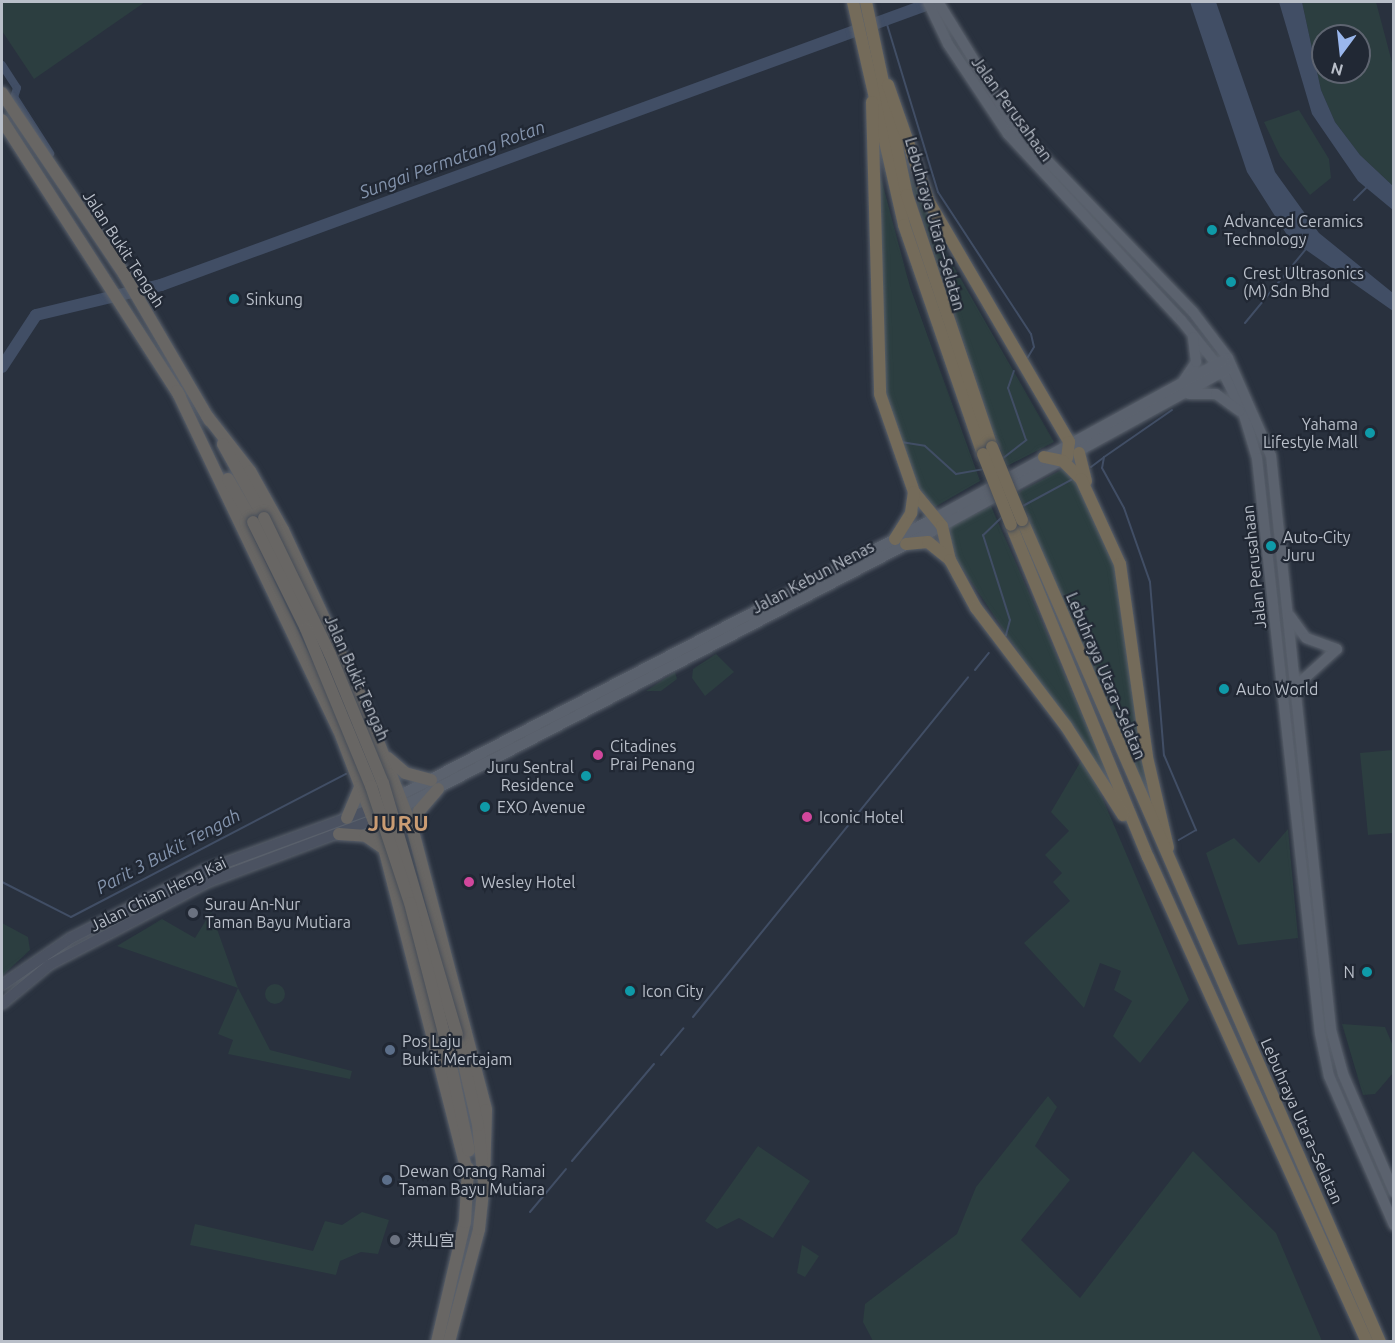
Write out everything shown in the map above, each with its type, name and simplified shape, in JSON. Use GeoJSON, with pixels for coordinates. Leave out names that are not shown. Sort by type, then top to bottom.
{"type":"FeatureCollection","features":[{"type":"Feature","properties":{"kind":"highway","name":"Lebuhraya Utara–Selatan"},"geometry":{"type":"LineString","coordinates":[[854,2],[857,21],[874,51],[921,243],[988,451]]}},
{"type":"Feature","properties":{"kind":"highway","name":"Lebuhraya Utara–Selatan"},"geometry":{"type":"LineString","coordinates":[[867,7],[872,102],[926,297],[1148,857],[1367,1341]]}},
{"type":"Feature","properties":{"kind":"highway"},"geometry":{"type":"LineString","coordinates":[[874,51],[929,202],[1055,422],[1073,441],[1065,459]]}},
{"type":"Feature","properties":{"kind":"highway","name":"Jalan Bukit Tengah"},"geometry":{"type":"LineString","coordinates":[[2,93],[124,274],[207,416],[330,654],[383,783],[451,1036],[478,1125],[484,1182],[479,1229],[449,1341]]}},
{"type":"Feature","properties":{"kind":"highway"},"geometry":{"type":"LineString","coordinates":[[872,102],[879,383],[891,438],[914,492],[939,522],[950,560],[976,608],[1066,726],[1148,857]]}},
{"type":"Feature","properties":{"kind":"highway","name":"Jalan Bukit Tengah"},"geometry":{"type":"LineString","coordinates":[[2,120],[123,303],[259,520]]}},
{"type":"Feature","properties":{"kind":"highway"},"geometry":{"type":"LineString","coordinates":[[177,391],[266,570],[350,758],[384,848],[468,1176]]}},
{"type":"Feature","properties":{"kind":"highway"},"geometry":{"type":"LineString","coordinates":[[207,416],[250,471],[283,530],[383,751],[413,831],[486,1110],[484,1182]]}},
{"type":"Feature","properties":{"kind":"highway"},"geometry":{"type":"LineString","coordinates":[[1079,453],[1088,490],[1120,564],[1147,757],[1169,857]]}},
{"type":"Feature","properties":{"kind":"highway"},"geometry":{"type":"LineString","coordinates":[[1044,457],[1065,459],[1088,490]]}},
{"type":"Feature","properties":{"kind":"highway"},"geometry":{"type":"LineString","coordinates":[[914,492],[911,513],[901,542],[928,542],[950,560]]}},
{"type":"Feature","properties":{"kind":"highway","name":"Lebuhraya Utara–Selatan"},"geometry":{"type":"LineString","coordinates":[[1017,523],[1169,857],[1380,1341]]}},
{"type":"Feature","properties":{"kind":"highway"},"geometry":{"type":"LineString","coordinates":[[350,758],[369,762],[383,751]]}},
{"type":"Feature","properties":{"kind":"highway"},"geometry":{"type":"LineString","coordinates":[[383,751],[405,773],[435,785],[419,811],[413,831]]}},
{"type":"Feature","properties":{"kind":"highway"},"geometry":{"type":"LineString","coordinates":[[347,818],[360,786]]}},
{"type":"Feature","properties":{"kind":"highway"},"geometry":{"type":"LineString","coordinates":[[339,834],[366,836],[384,848]]}},
{"type":"Feature","properties":{"kind":"highway"},"geometry":{"type":"LineString","coordinates":[[388,863],[390,847],[398,841],[419,853]]}},
{"type":"Feature","properties":{"kind":"highway","name":"Jalan Bukit Tengah"},"geometry":{"type":"LineString","coordinates":[[437,1341],[465,1222],[468,1176],[464,1112],[451,1036]]}},
{"type":"Feature","properties":{"kind":"main road","name":"Jalan Perusahaan"},"geometry":{"type":"LineString","coordinates":[[928,2],[993,96],[1043,162],[1193,312],[1226,365],[1271,456],[1331,1030],[1343,1074],[1394,1192]]}},
{"type":"Feature","properties":{"kind":"main road","name":"Jalan Perusahaan"},"geometry":{"type":"LineString","coordinates":[[938,2],[941,21],[975,88],[1035,169],[1192,333],[1226,365],[1257,458],[1311,969],[1329,1076],[1394,1225]]}},
{"type":"Feature","properties":{"kind":"main road"},"geometry":{"type":"LineString","coordinates":[[1192,333],[1196,362],[1181,390],[1216,394],[1244,415]]}},
{"type":"Feature","properties":{"kind":"main road","name":"Jalan Kebun Nenas"},"geometry":{"type":"LineString","coordinates":[[371,815],[435,785],[939,522],[1079,453],[1226,365]]}},
{"type":"Feature","properties":{"kind":"main road","name":"Jalan Kebun Nenas"},"geometry":{"type":"LineString","coordinates":[[939,522],[1073,441],[1181,390]]}},
{"type":"Feature","properties":{"kind":"main road"},"geometry":{"type":"LineString","coordinates":[[1289,614],[1306,638],[1337,649],[1296,686]]}},
{"type":"Feature","properties":{"kind":"main road","name":"Jalan Chian Heng Kai"},"geometry":{"type":"LineString","coordinates":[[2,986],[72,938],[203,871],[347,818],[371,815]]}},
{"type":"Feature","properties":{"kind":"main road","name":"Jalan Chian Heng Kai"},"geometry":{"type":"LineString","coordinates":[[2,1004],[49,965],[208,882],[339,834],[371,815]]}},
{"type":"Feature","properties":{"kind":"shaded area"},"geometry":{"type":"Polygon","coordinates":[[[2,2],[145,2],[34,79],[2,31],[2,2]]]}},
{"type":"Feature","properties":{"kind":"shaded area"},"geometry":{"type":"Polygon","coordinates":[[[1302,2],[1376,2],[1393,66],[1393,186],[1360,155],[1335,122],[1320,84],[1371,84],[1371,24],[1311,24],[1311,44],[1302,2]]]}},
{"type":"Feature","properties":{"kind":"shaded area"},"geometry":{"type":"Polygon","coordinates":[[[1299,110],[1329,159],[1331,178],[1310,195],[1280,156],[1264,122],[1299,110]]]}},
{"type":"Feature","properties":{"kind":"shaded area"},"geometry":{"type":"Polygon","coordinates":[[[902,157],[941,244],[1054,442],[1005,467],[902,157]]]}},
{"type":"Feature","properties":{"kind":"shaded area"},"geometry":{"type":"Polygon","coordinates":[[[877,163],[910,287],[980,481],[935,507],[917,486],[882,387],[877,163]]]}},
{"type":"Feature","properties":{"kind":"shaded area"},"geometry":{"type":"Polygon","coordinates":[[[1065,468],[1076,477],[1111,550],[1122,585],[1151,803],[1015,494],[1065,468]]]}},
{"type":"Feature","properties":{"kind":"shaded area"},"geometry":{"type":"Polygon","coordinates":[[[991,506],[1122,806],[952,553],[950,527],[991,506]]]}},
{"type":"Feature","properties":{"kind":"shaded area"},"geometry":{"type":"Polygon","coordinates":[[[716,654],[734,672],[705,696],[692,678],[693,669],[716,654]]]}},
{"type":"Feature","properties":{"kind":"shaded area"},"geometry":{"type":"Polygon","coordinates":[[[675,672],[677,679],[661,691],[646,691],[675,672]]]}},
{"type":"Feature","properties":{"kind":"shaded area"},"geometry":{"type":"Polygon","coordinates":[[[1393,750],[1393,833],[1368,835],[1360,753],[1393,750]]]}},
{"type":"Feature","properties":{"kind":"shaded area"},"geometry":{"type":"Polygon","coordinates":[[[1081,761],[1098,788],[1189,1000],[1140,1063],[1113,1036],[1132,1001],[1114,990],[1121,971],[1100,963],[1084,1008],[1024,943],[1070,901],[1053,882],[1062,873],[1045,855],[1069,831],[1051,812],[1081,761]]]}},
{"type":"Feature","properties":{"kind":"shaded area"},"geometry":{"type":"Polygon","coordinates":[[[1288,829],[1298,938],[1238,945],[1206,853],[1234,838],[1259,863],[1288,829]]]}},
{"type":"Feature","properties":{"kind":"shaded area"},"geometry":{"type":"Polygon","coordinates":[[[211,912],[238,988],[117,946],[162,919],[195,938],[211,912]]]}},
{"type":"Feature","properties":{"kind":"shaded area"},"geometry":{"type":"Polygon","coordinates":[[[2,923],[28,937],[30,950],[2,976],[2,923]]]}},
{"type":"Feature","properties":{"kind":"shaded area"},"geometry":{"type":"Polygon","coordinates":[[[271,984],[279,984],[285,990],[285,998],[279,1004],[271,1004],[265,998],[265,990],[271,984]]]}},
{"type":"Feature","properties":{"kind":"shaded area"},"geometry":{"type":"Polygon","coordinates":[[[238,988],[270,1050],[352,1071],[350,1079],[228,1054],[233,1040],[218,1034],[238,988]]]}},
{"type":"Feature","properties":{"kind":"shaded area"},"geometry":{"type":"Polygon","coordinates":[[[1342,1024],[1385,1027],[1393,1046],[1393,1073],[1375,1094],[1363,1095],[1342,1024]]]}},
{"type":"Feature","properties":{"kind":"shaded area"},"geometry":{"type":"Polygon","coordinates":[[[1048,1096],[1057,1107],[1035,1146],[1070,1180],[1021,1240],[1080,1298],[1193,1151],[1276,1233],[1322,1341],[873,1341],[863,1322],[865,1304],[957,1234],[976,1187],[1048,1096]]]}},
{"type":"Feature","properties":{"kind":"shaded area"},"geometry":{"type":"Polygon","coordinates":[[[758,1146],[810,1181],[773,1238],[739,1218],[717,1229],[705,1221],[758,1146]]]}},
{"type":"Feature","properties":{"kind":"shaded area"},"geometry":{"type":"Polygon","coordinates":[[[362,1212],[389,1220],[378,1254],[361,1252],[340,1261],[336,1275],[190,1245],[195,1224],[313,1251],[325,1221],[342,1225],[362,1212]]]}},
{"type":"Feature","properties":{"kind":"shaded area"},"geometry":{"type":"Polygon","coordinates":[[[802,1245],[819,1256],[805,1277],[797,1273],[802,1245]]]}},
{"type":"Feature","properties":{"kind":"water"},"geometry":{"type":"Polygon","coordinates":[[[1190,2],[1216,2],[1275,172],[1319,233],[1393,293],[1393,311],[1289,238],[1247,172],[1190,2]]]}},
{"type":"Feature","properties":{"kind":"water"},"geometry":{"type":"Polygon","coordinates":[[[1279,2],[1302,2],[1311,44],[1311,84],[1320,84],[1335,122],[1360,155],[1393,186],[1393,210],[1358,181],[1312,114],[1279,2]]]}},
{"type":"Feature","properties":{"kind":"waterway","name":"Sungai Permatang Rotan"},"geometry":{"type":"LineString","coordinates":[[2,367],[36,315],[161,285],[934,2]]}},
{"type":"Feature","properties":{"kind":"waterway"},"geometry":{"type":"LineString","coordinates":[[886,21],[938,192],[1031,334],[1034,347],[1028,357]]}},
{"type":"Feature","properties":{"kind":"waterway"},"geometry":{"type":"LineString","coordinates":[[2,65],[17,88],[14,97],[50,153]]}},
{"type":"Feature","properties":{"kind":"waterway"},"geometry":{"type":"LineString","coordinates":[[1354,200],[1367,187]]}},
{"type":"Feature","properties":{"kind":"waterway"},"geometry":{"type":"LineString","coordinates":[[1245,323],[1306,249]]}},
{"type":"Feature","properties":{"kind":"waterway"},"geometry":{"type":"LineString","coordinates":[[1002,459],[1026,440],[1008,388],[1014,371]]}},
{"type":"Feature","properties":{"kind":"waterway"},"geometry":{"type":"LineString","coordinates":[[1172,410],[1104,457],[1102,468],[1124,508],[1150,582],[1164,755],[1196,830],[1179,840]]}},
{"type":"Feature","properties":{"kind":"waterway"},"geometry":{"type":"LineString","coordinates":[[901,442],[925,446],[956,474],[984,469]]}},
{"type":"Feature","properties":{"kind":"waterway"},"geometry":{"type":"LineString","coordinates":[[1091,467],[1103,458]]}},
{"type":"Feature","properties":{"kind":"waterway"},"geometry":{"type":"LineString","coordinates":[[1021,507],[1071,480]]}},
{"type":"Feature","properties":{"kind":"waterway"},"geometry":{"type":"LineString","coordinates":[[1003,516],[983,535],[1010,620],[1006,635]]}},
{"type":"Feature","properties":{"kind":"waterway"},"geometry":{"type":"LineString","coordinates":[[975,670],[989,653]]}},
{"type":"Feature","properties":{"kind":"waterway"},"geometry":{"type":"LineString","coordinates":[[693,1017],[968,678]]}},
{"type":"Feature","properties":{"kind":"waterway","name":"Parit 3 Bukit Tengah"},"geometry":{"type":"LineString","coordinates":[[2,882],[71,917],[346,774]]}},
{"type":"Feature","properties":{"kind":"waterway"},"geometry":{"type":"LineString","coordinates":[[661,1055],[684,1028]]}},
{"type":"Feature","properties":{"kind":"waterway"},"geometry":{"type":"LineString","coordinates":[[572,1161],[654,1064]]}},
{"type":"Feature","properties":{"kind":"waterway"},"geometry":{"type":"LineString","coordinates":[[530,1212],[566,1169]]}},
{"type":"Feature","properties":{"kind":"place","name":"Advanced Ceramics Technology"},"geometry":{"type":"Point","coordinates":[1212,230]}},
{"type":"Feature","properties":{"kind":"place","name":"Crest Ultrasonics (M) Sdn Bhd"},"geometry":{"type":"Point","coordinates":[1231,282]}},
{"type":"Feature","properties":{"kind":"place","name":"Sinkung"},"geometry":{"type":"Point","coordinates":[234,299]}},
{"type":"Feature","properties":{"kind":"place","name":"Yahama Lifestyle Mall"},"geometry":{"type":"Point","coordinates":[1370,433]}},
{"type":"Feature","properties":{"kind":"place","name":"Auto-City Juru"},"geometry":{"type":"Point","coordinates":[1271,546]}},
{"type":"Feature","properties":{"kind":"place","name":"Auto World"},"geometry":{"type":"Point","coordinates":[1224,689]}},
{"type":"Feature","properties":{"kind":"place","name":"Citadines Prai Penang"},"geometry":{"type":"Point","coordinates":[598,755]}},
{"type":"Feature","properties":{"kind":"place","name":"Juru Sentral Residence"},"geometry":{"type":"Point","coordinates":[586,776]}},
{"type":"Feature","properties":{"kind":"place","name":"EXO Avenue"},"geometry":{"type":"Point","coordinates":[485,807]}},
{"type":"Feature","properties":{"kind":"place","name":"Iconic Hotel"},"geometry":{"type":"Point","coordinates":[807,817]}},
{"type":"Feature","properties":{"kind":"place","name":"Wesley Hotel"},"geometry":{"type":"Point","coordinates":[469,882]}},
{"type":"Feature","properties":{"kind":"place","name":"Surau An-Nur Taman Bayu Mutiara"},"geometry":{"type":"Point","coordinates":[193,913]}},
{"type":"Feature","properties":{"kind":"place","name":"N"},"geometry":{"type":"Point","coordinates":[1367,972]}},
{"type":"Feature","properties":{"kind":"place","name":"Icon City"},"geometry":{"type":"Point","coordinates":[630,991]}},
{"type":"Feature","properties":{"kind":"place","name":"Pos Laju Bukit Mertajam"},"geometry":{"type":"Point","coordinates":[390,1050]}},
{"type":"Feature","properties":{"kind":"place","name":"Dewan Orang Ramai Taman Bayu Mutiara"},"geometry":{"type":"Point","coordinates":[387,1180]}},
{"type":"Feature","properties":{"kind":"place","name":"洪山宫"},"geometry":{"type":"Point","coordinates":[395,1240]}},
{"type":"Feature","properties":{"kind":"district","name":"JURU"},"geometry":{"type":"Point","coordinates":[399,823]}}]}
